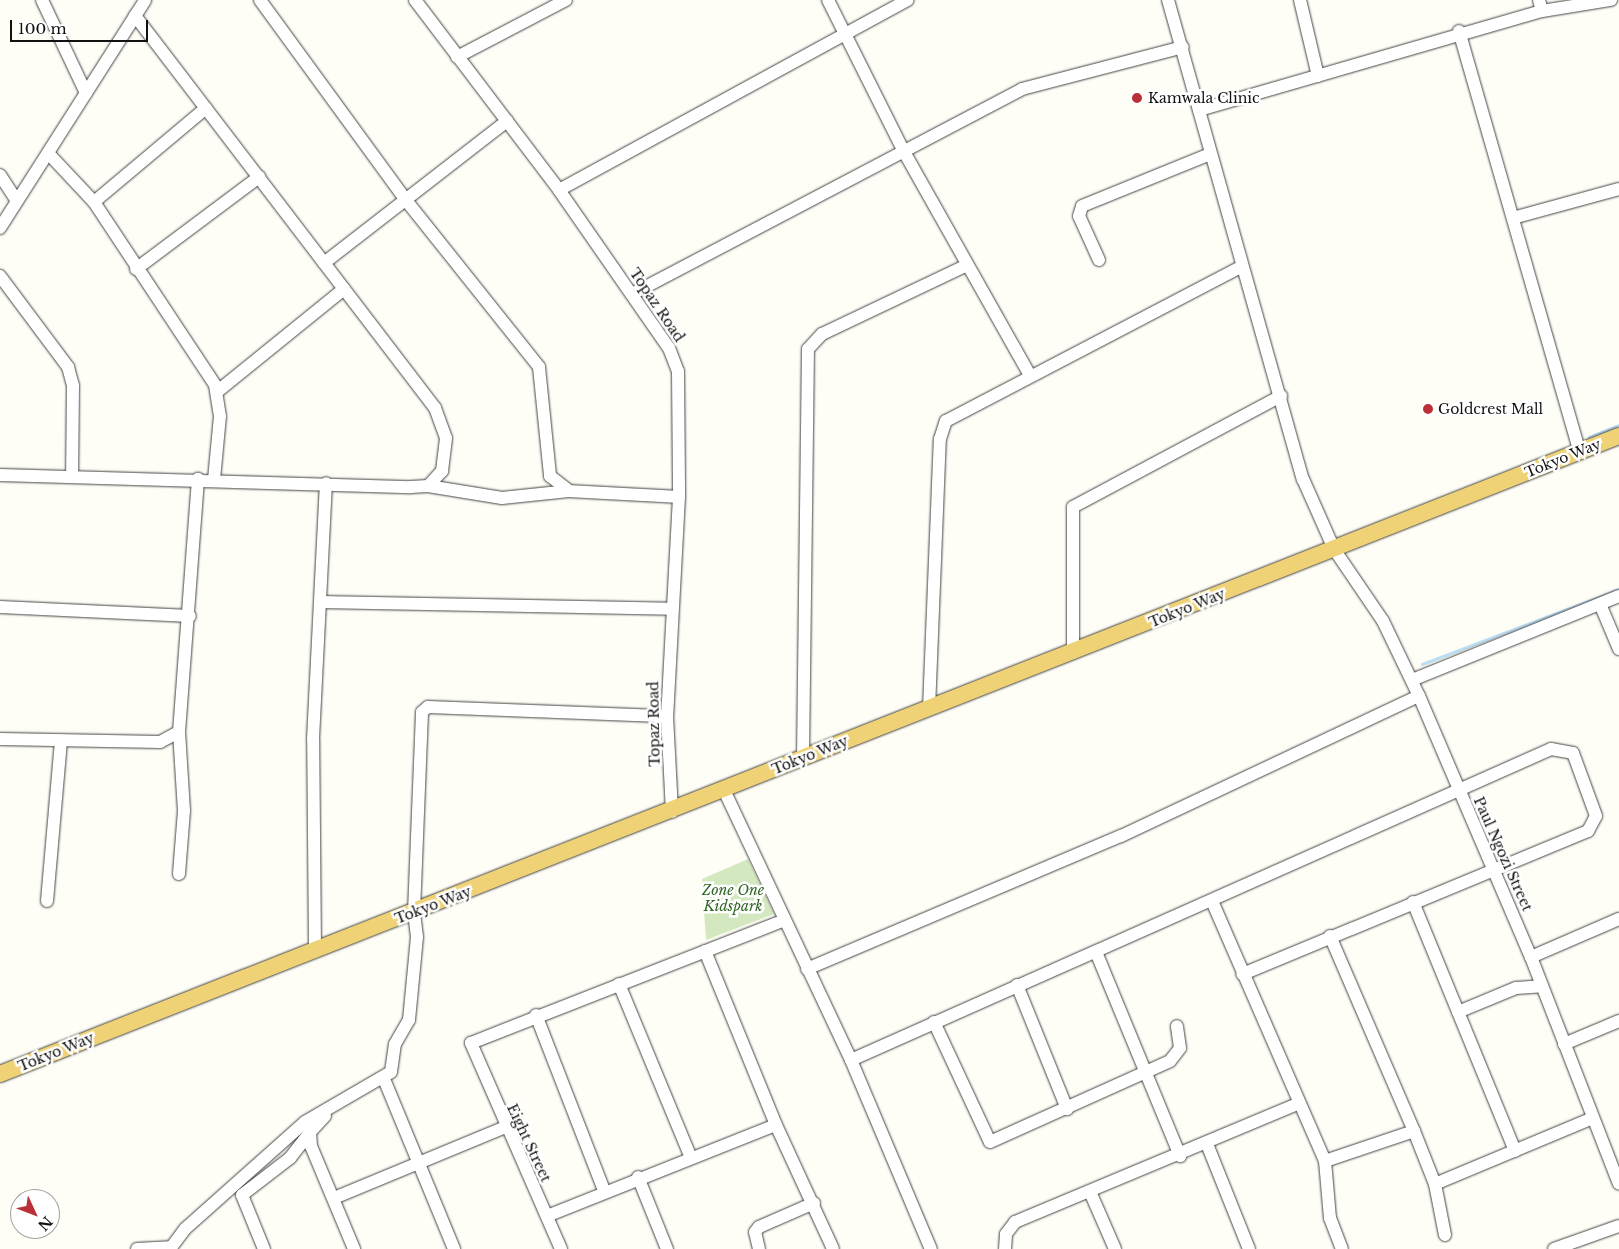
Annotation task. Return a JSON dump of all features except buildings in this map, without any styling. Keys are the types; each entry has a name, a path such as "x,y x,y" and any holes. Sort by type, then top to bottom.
{"main road":[{"name":"Tokyo Way","path":"0,1074 316,949 672,812 803,757 1073,653 1619,436"}],"street":[{"path":"42,0 86,93"},
{"path":"0,228 145,0"},
{"path":"260,0 405,200 539,367 548,471 569,491"},
{"name":"Topaz Road","path":"415,0 559,190 669,348 678,371 679,497 671,609 667,716 672,812"},
{"path":"458,57 566,0"},
{"path":"828,0 903,150 965,266 1030,375"},
{"path":"559,190 845,32 908,0"},
{"name":"Paul Ngozi Street","path":"1168,0 1183,47 1241,266 1281,396 1303,479 1334,549 1383,621 1412,680 1531,957 1619,1184"},
{"path":"1300,0 1318,76"},
{"path":"1199,110 1318,76 1541,5 1611,0"},
{"path":"135,16 441,419 446,438 442,471 428,486"},
{"path":"1459,31 1580,452"},
{"path":"632,294 1022,89 1183,47"},
{"path":"94,202 206,108"},
{"path":"324,263 507,121"},
{"path":"48,153 94,202 136,269 218,391 214,479"},
{"path":"1099,260 1079,216 1082,206 1210,154"},
{"path":"0,175 17,201"},
{"path":"136,269 258,177"},
{"path":"1514,218 1619,189"},
{"path":"803,757 808,349 822,334 965,266"},
{"path":"930,709 941,433 952,416 1241,266"},
{"path":"0,276 68,368 73,386 72,477"},
{"path":"218,391 344,289"},
{"path":"1073,653 1073,507 1281,396"},
{"path":"0,475 428,486 502,498 569,491 679,497"},
{"path":"179,874 184,811 179,732 190,616 198,479"},
{"path":"316,949 313,739 326,483"},
{"path":"1412,680 1619,596"},
{"path":"320,602 671,609"},
{"path":"1600,604 1619,649"},
{"path":"0,608 190,616"},
{"path":"807,969 1121,836 1419,696"},
{"path":"137,1249 170,1248 264,1156 306,1122 384,1079 391,1072 395,1044 409,1020 417,937 414,912 419,721 428,707 667,716"},
{"path":"0,739 160,742 179,732"},
{"path":"47,901 61,741"},
{"path":"851,1060 1551,749 1573,753 1596,816 1594,824 1578,837 1413,902 1242,974"},
{"path":"724,790 783,921 851,1060 930,1249"},
{"path":"1212,901 1297,1104 1325,1161 1330,1218 1342,1249"},
{"path":"1413,902 1515,1151"},
{"path":"1531,957 1619,919"},
{"path":"604,1190 536,1015 783,921"},
{"path":"1330,936 1435,1184 1445,1235"},
{"path":"705,950 776,1125 814,1203 833,1249"},
{"path":"1096,952 1180,1156"},
{"path":"619,984 691,1158"},
{"path":"1017,985 1067,1108"},
{"path":"1458,1012 1516,988 1542,986"},
{"name":"Eight Street","path":"536,1015 477,1038 471,1050 561,1249"},
{"path":"934,1022 990,1142 1145,1072 1178,1055 1177,1026"},
{"path":"1564,1044 1619,1022"},
{"path":"384,1079 454,1249"},
{"path":"264,1249 242,1195 290,1158 310,1132 338,1104"},
{"path":"1005,1249 1006,1234 1015,1222 1091,1194 1297,1104"},
{"path":"1435,1184 1593,1118"},
{"path":"547,1216 604,1190 776,1125"},
{"path":"334,1198 419,1161 505,1127"},
{"path":"1325,1161 1414,1131"},
{"path":"310,1132 310,1146 334,1198 354,1249"},
{"path":"1207,1144 1249,1249"},
{"path":"638,1178 667,1249"},
{"path":"1091,1194 1115,1249"},
{"path":"759,1249 755,1232 759,1228 814,1203"},
{"path":"1554,1249 1619,1226"}],"green space":[{"name":"Zone One Kidspark","path":"748,859 774,914 706,940 702,879"}],"waterway":[{"path":"1589,437 1619,425"},
{"path":"1422,664 1619,589"}],"place":[{"name":"Kamwala Clinic","path":"1137,98"},
{"name":"Goldcrest Mall","path":"1428,409"}]}
